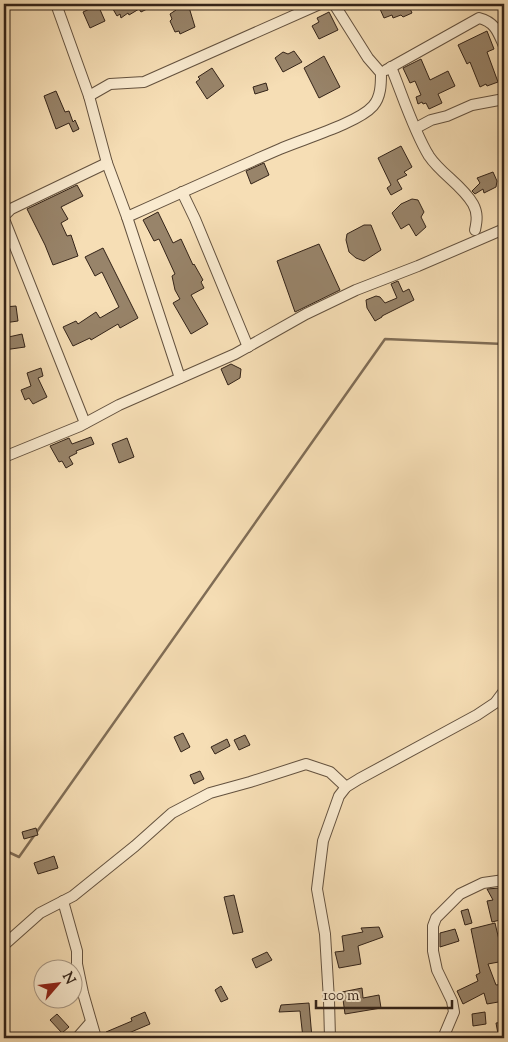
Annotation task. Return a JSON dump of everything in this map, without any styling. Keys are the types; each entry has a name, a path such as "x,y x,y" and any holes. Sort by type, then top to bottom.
{"street":[{"path":"56,4 89,96 107,163 127,217 180,378"},
{"path":"89,96 110,84 144,82 320,4"},
{"path":"127,217 282,148 350,121 372,107 378,100 381,73 368,58 334,4"},
{"path":"381,73 479,18 489,21 497,30 504,46"},
{"path":"391,67 428,156 473,204 477,213 475,230"},
{"path":"416,128 431,120 448,116 472,105 504,99"},
{"path":"85,423 5,223 4,215 107,163"},
{"path":"182,192 248,347"},
{"path":"4,457 85,423 119,405 248,347 306,314 356,290 504,229"},
{"path":"330,1038 325,934 317,889 323,841 339,796 346,787 380,767 477,715 495,703 504,691"},
{"path":"4,945 40,913 73,896 108,869 172,812 210,793 306,764 330,772 346,787"},
{"path":"443,1038 454,1012 452,1000 437,970 432,951 433,926 436,918 460,894 483,883 504,880"},
{"path":"63,902 77,951 77,964 96,1038"},
{"path":"77,1038 91,1022"}],"building":[{"path":"110,4 148,4 145,6 147,9 141,12 139,9 121,18 120,14 117,16"},
{"path":"173,4 188,4 195,27 180,34 179,31 175,32 170,21 172,19 170,14 176,10"},
{"path":"386,4 408,4 412,13 403,17 401,15 393,18 392,15 384,18 380,9 387,6"},
{"path":"98,5 105,21 90,28 83,12"},
{"path":"329,12 338,30 319,39 312,26 319,22 317,18"},
{"path":"487,31 494,49 487,52 498,82 480,87 470,62 467,64 458,45"},
{"path":"294,51 302,62 283,72 275,58 283,52 288,54"},
{"path":"324,56 340,87 319,98 304,68"},
{"path":"421,59 430,80 448,71 455,86 438,94 442,103 429,109 426,103 418,104 416,97 421,95 415,81 410,83 403,68"},
{"path":"212,68 224,86 207,99 196,82 200,79 198,77"},
{"path":"266,83 268,90 255,94 253,87"},
{"path":"56,91 65,112 69,111 73,122 75,120 79,129 73,132 69,123 56,129 44,96"},
{"path":"401,146 412,167 404,172 407,175 397,180 402,189 391,195 387,188 391,185 378,158"},
{"path":"264,163 269,175 251,184 246,171"},
{"path":"493,172 497,181 496,187 484,193 483,189 475,194 472,191 480,183 477,178"},
{"path":"77,185 83,196 61,207 68,219 61,223 67,236 71,235 78,256 53,265 27,209"},
{"path":"412,199 418,200 424,212 421,217 426,227 416,236 409,224 401,229 392,213 401,204"},
{"path":"158,212 173,243 181,239 193,265 203,280 201,282 204,288 191,295 208,324 191,334 173,303 180,299 175,290 172,276 175,274 159,239 154,241 143,220"},
{"path":"364,225 371,225 381,250 364,261 356,258 349,252 346,240 347,234"},
{"path":"319,244 340,290 295,312 277,261"},
{"path":"103,248 138,318 120,328 118,324 91,340 90,338 73,346 63,327 76,321 78,324 96,312 100,318 119,307 102,272 95,276 85,257"},
{"path":"398,281 403,292 409,289 414,300 375,321 367,308 366,300 376,296 380,297 385,303 397,298 391,284"},
{"path":"16,306 18,321 4,323 4,307"},
{"path":"22,334 25,347 4,350 4,338"},
{"path":"231,364 241,369 240,378 228,385 221,369"},
{"path":"41,368 43,376 38,378 47,397 33,404 29,398 25,400 21,390 31,386 27,373"},
{"path":"91,437 94,444 76,451 77,453 69,457 73,464 66,468 62,461 59,462 50,446 69,438 72,444"},
{"path":"127,438 134,457 119,463 112,444"},
{"path":"183,733 190,747 181,752 174,737"},
{"path":"245,735 250,745 239,750 234,740"},
{"path":"227,739 230,746 215,754 211,747"},
{"path":"200,771 204,779 194,784 190,775"},
{"path":"36,828 38,835 24,839 22,832"},
{"path":"54,856 58,868 38,874 34,863"},
{"path":"500,888 504,919 492,922 487,901 493,900 487,889"},
{"path":"234,895 243,932 233,934 224,897"},
{"path":"468,909 472,923 465,925 461,911"},
{"path":"495,923 504,961 488,964 496,985 504,984 504,1001 487,1004 484,993 463,1004 457,991 478,981 476,975 480,973 471,929"},
{"path":"379,927 383,937 358,946 361,964 339,968 335,952 344,951 342,936 363,932 361,928"},
{"path":"455,929 459,941 440,947 440,933"},
{"path":"267,952 272,960 256,968 252,959"},
{"path":"221,986 228,999 221,1002 215,990"},
{"path":"362,988 363,998 379,995 381,1008 345,1014 342,992"},
{"path":"309,1003 312,1038 303,1038 300,1011 279,1012 281,1005"},
{"path":"145,1012 150,1024 117,1038 108,1038 106,1032 132,1021 131,1018"},
{"path":"485,1012 486,1024 473,1026 472,1014"},
{"path":"57,1014 69,1027 62,1033 50,1020"},
{"path":"504,1022 504,1034 498,1034 496,1023"}],"waterway":[{"path":"4,850 19,857 385,339 504,344"}]}
